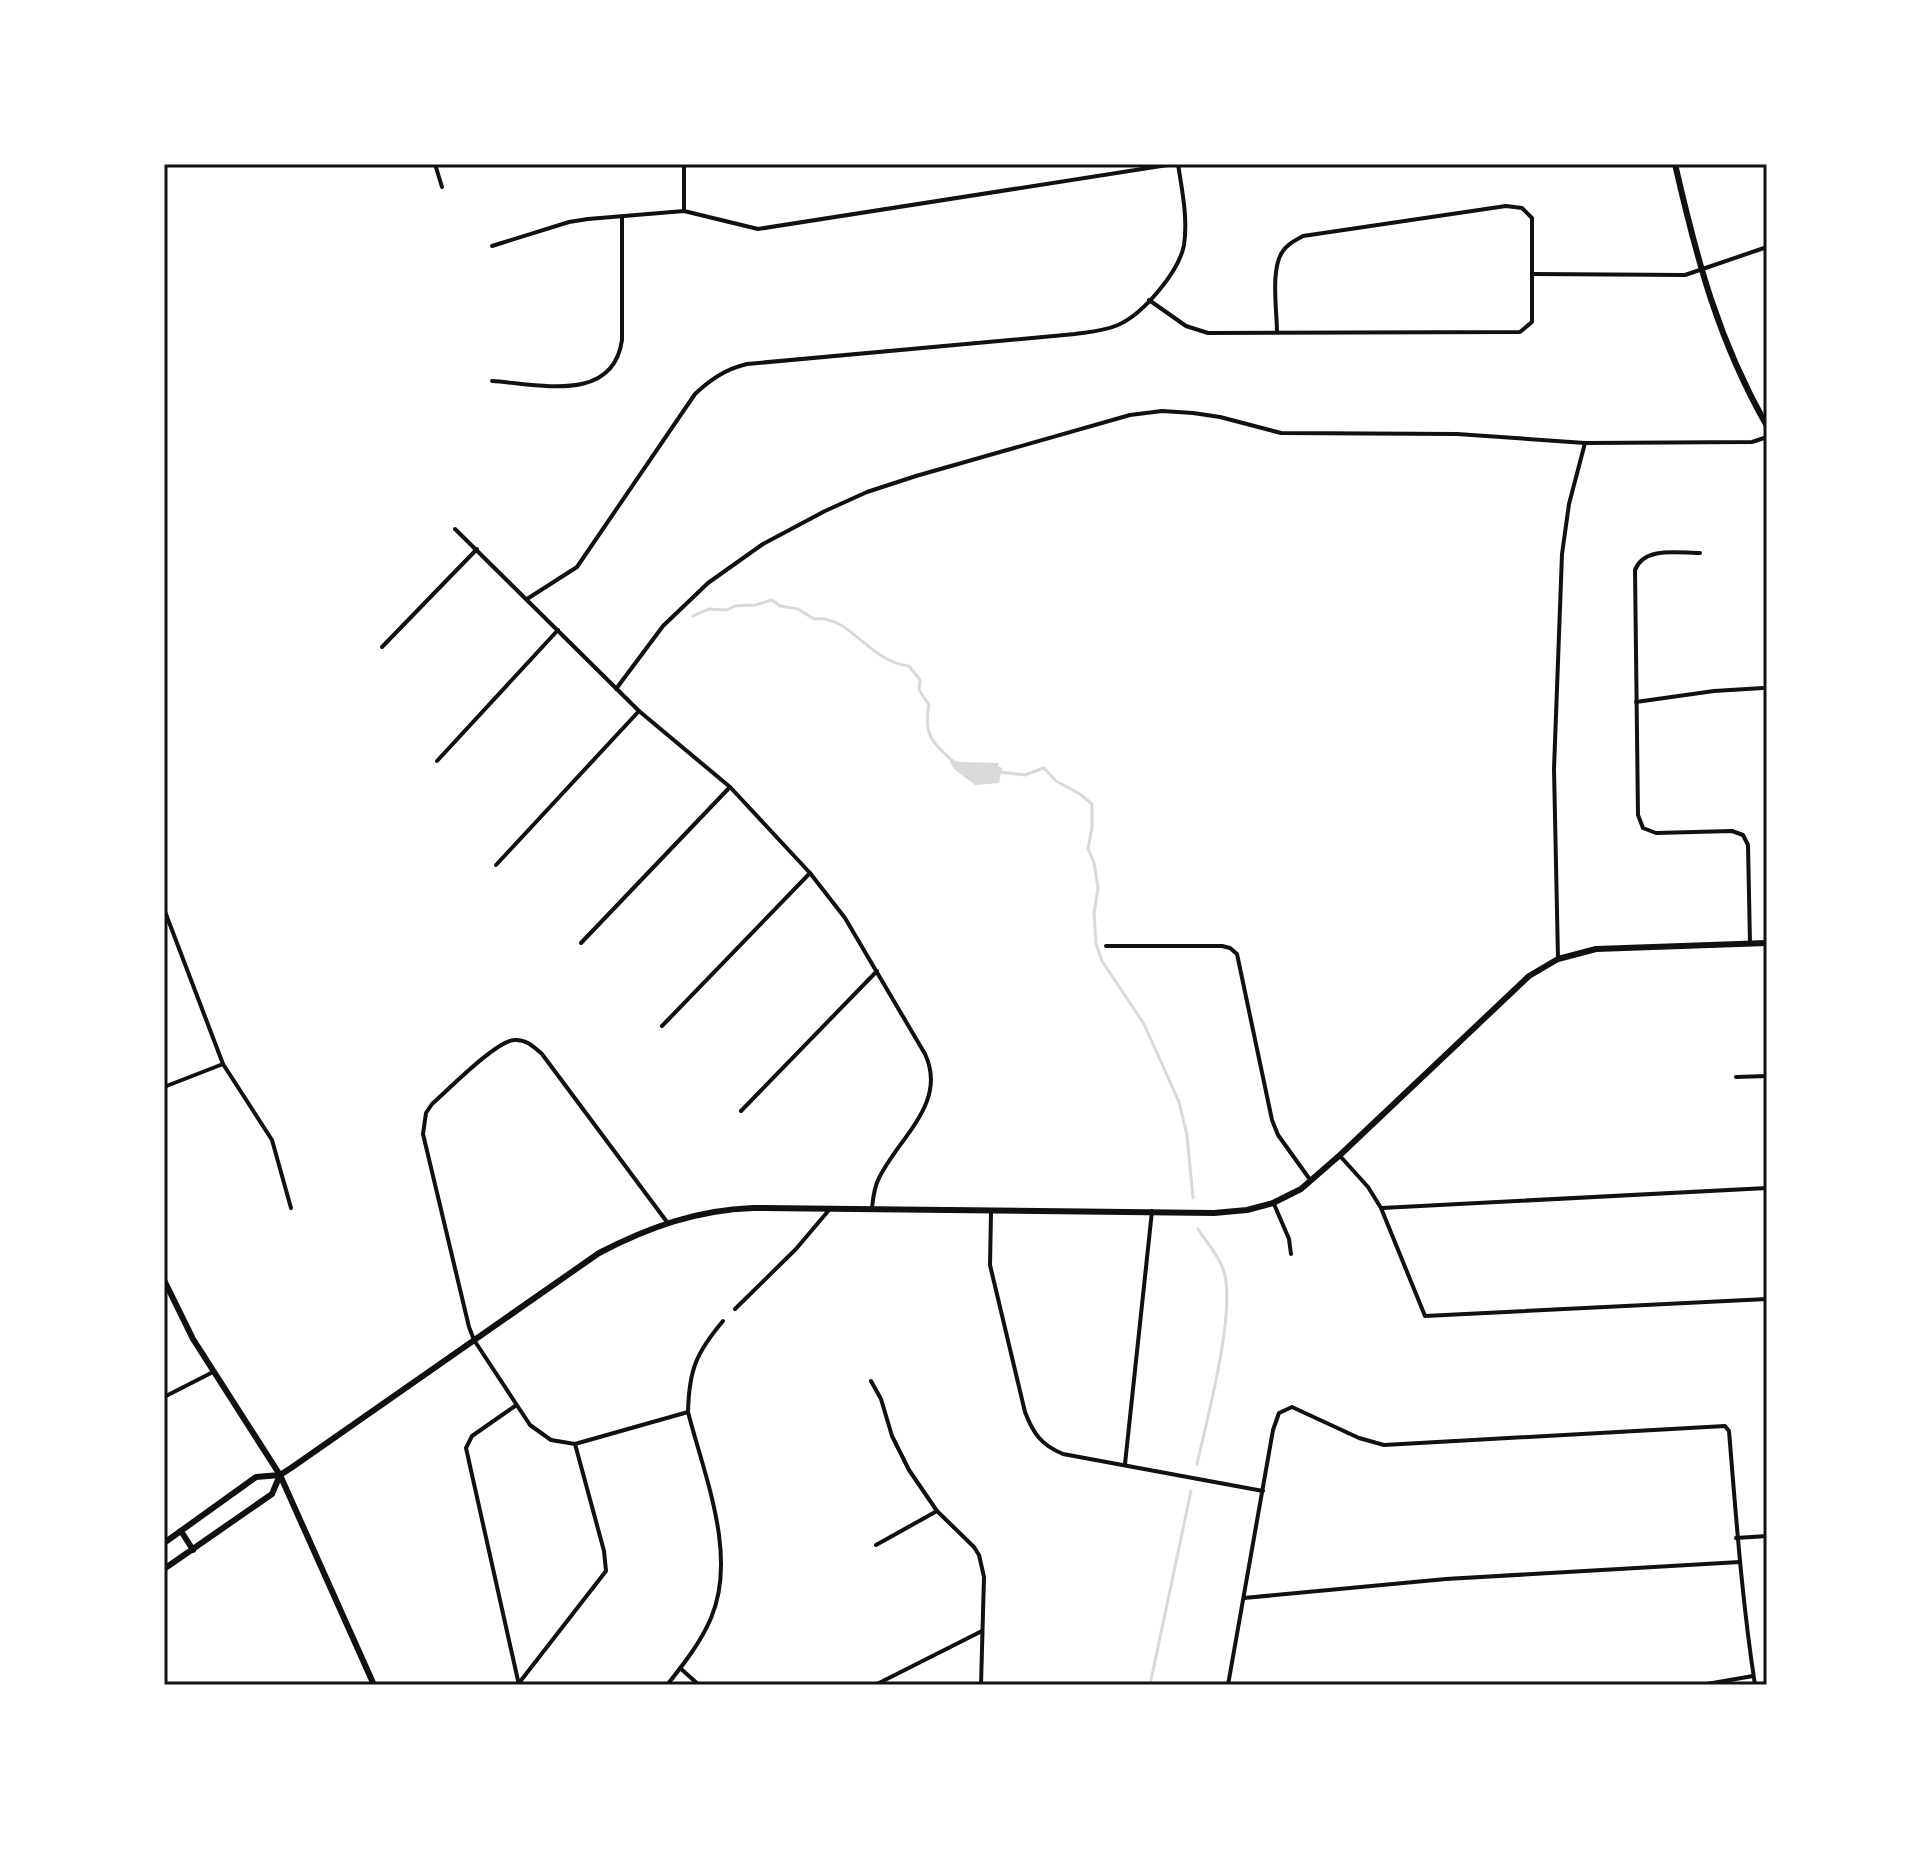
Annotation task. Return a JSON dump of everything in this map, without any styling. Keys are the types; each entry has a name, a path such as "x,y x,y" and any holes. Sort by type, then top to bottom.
{"street":[{"path":"435,164 442,187"},
{"path":"684,164 684,211"},
{"path":"492,246 569,222 684,211 742,228 758,229 1176,164 1185,212 1184,244 1175,269 1129,319 1100,331 747,364 717,376 695,394 577,567 527,599"},
{"path":"1675,164 1700,271 1722,335 1767,426"},
{"path":"1149,300 1196,331 1208,333 1520,332 1532,322 1532,218 1518,207 1506,206 1303,236 1289,243 1280,253 1277,264 1277,332"},
{"path":"492,381 575,386 604,376 614,367 622,340 622,217"},
{"path":"1533,274 1685,275 1767,247"},
{"path":"616,689 663,626 708,583 763,544 867,492 1130,415 1162,411 1193,413 1281,433 1457,434 1585,443 1752,442 1767,437"},
{"path":"1558,959 1554,769 1562,554 1569,504 1585,443"},
{"path":"455,529 639,711 730,787 810,873 845,918 925,1054 933,1084 926,1105 879,1177 872,1208"},
{"path":"382,647 477,549"},
{"path":"1700,553 1649,555 1636,566 1640,824 1648,832 1656,833 1732,831 1743,835 1748,845 1750,944"},
{"path":"437,761 558,630"},
{"path":"1636,702 1763,688"},
{"path":"496,865 639,711"},
{"path":"581,943 730,787"},
{"path":"662,1026 810,873"},
{"path":"164,909 223,1064 272,1140 291,1208"},
{"path":"164,1543 256,1477 280,1475 599,1253 667,1222 740,1208 1233,1212 1273,1203 1311,1181 1491,1009 1529,976 1558,959 1596,949 1767,943"},
{"path":"1106,946 1222,946 1237,954 1272,1120 1278,1135 1311,1181"},
{"path":"741,1111 877,971"},
{"path":"667,1222 542,1054 530,1043 519,1040 500,1044 432,1104 426,1113 423,1134 474,1340 515,1406 541,1434 551,1440 575,1444 688,1412"},
{"path":"164,1087 223,1064"},
{"path":"1736,1077 1767,1076"},
{"path":"1340,1155 1368,1187 1381,1208 1425,1316 1767,1299"},
{"path":"1381,1208 1767,1188"},
{"path":"1273,1203 1289,1239 1291,1254"},
{"path":"735,1309 796,1249 831,1208"},
{"path":"991,1209 990,1265 1025,1412 1042,1443 1063,1454 1263,1491"},
{"path":"1125,1465 1152,1211"},
{"path":"164,1280 213,1372 280,1475 374,1685"},
{"path":"667,1685 711,1618 719,1592 722,1569 717,1527 688,1412 688,1394 695,1360 703,1344 723,1321"},
{"path":"164,1397 213,1372"},
{"path":"871,1381 881,1399 892,1436 903,1459 937,1511 979,1555 984,1577 981,1685"},
{"path":"515,1406 472,1436 466,1448 519,1684"},
{"path":"1228,1685 1276,1421 1285,1409 1298,1409 1359,1438 1392,1445 1720,1426 1728,1428 1746,1635 1755,1685"},
{"path":"519,1684 606,1571 604,1551 575,1444"},
{"path":"164,1569 272,1494 280,1475"},
{"path":"876,1545 937,1511"},
{"path":"181,1531 193,1550"},
{"path":"1736,1538 1767,1536"},
{"path":"1243,1598 1446,1579 1740,1562"},
{"path":"875,1685 982,1631"},
{"path":"680,1668 699,1685"},
{"path":"1701,1685 1753,1676"}],"shaded area":[{"path":"950,762 999,763 998,766 1002,768 999,783 975,785 954,769"}],"waterway":[{"path":"693,616 709,609 727,610 772,600 780,606 798,609 814,619 827,619 849,630 882,656 909,666 920,680 919,690 929,705 929,732 955,763"},
{"path":"1000,772 1025,775 1044,768 1056,781 1092,804 1088,849 1098,888 1094,913 1096,944 1102,961 1144,1024 1179,1102 1187,1135 1193,1198"},
{"path":"1197,1464 1219,1366 1227,1290 1222,1266 1198,1229"},
{"path":"1150,1685 1191,1491"}]}
